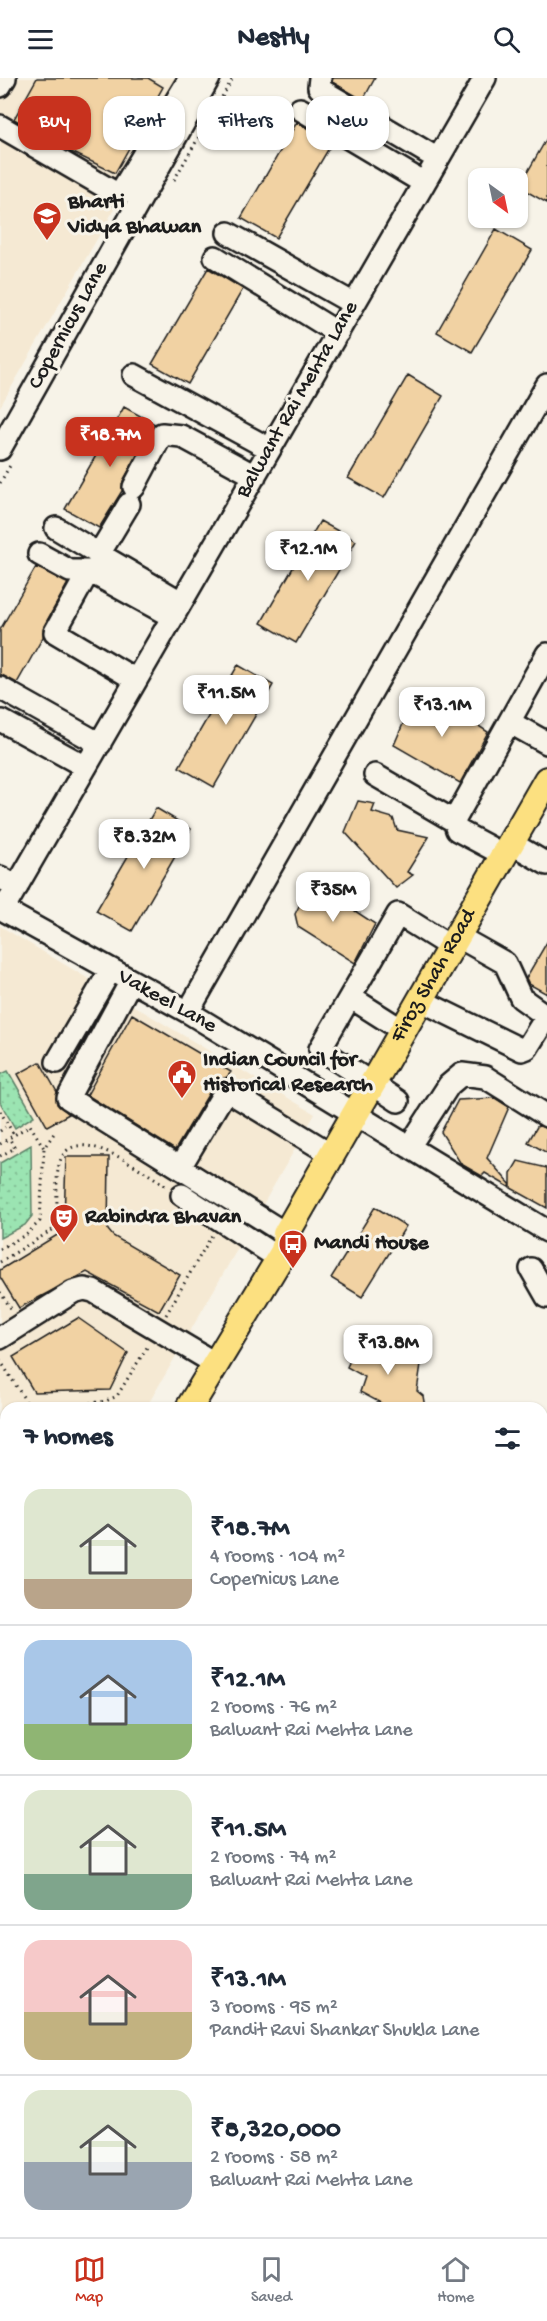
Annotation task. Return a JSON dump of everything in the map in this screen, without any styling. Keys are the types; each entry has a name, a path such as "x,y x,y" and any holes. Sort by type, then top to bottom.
{"main road":[{"name":"Firoz Shah Road","path":"192,1402 211,1361 278,1243 507,849 539,812 547,780"},
{"name":"Firoz Shah Road","path":"174,1402 211,1361"}],"street":[{"path":"0,86 5,78"},
{"path":"0,126 122,197 190,78"},
{"name":"Copernicus Lane","path":"0,449 209,78"},
{"path":"320,78 319,87 322,91 438,159"},
{"name":"Balwant Rai Mehta Lane","path":"2,909 8,882 100,744 485,78"},
{"path":"300,109 424,183"},
{"path":"228,233 354,304"},
{"path":"214,257 338,333"},
{"path":"134,375 270,449"},
{"path":"188,1012 547,386"},
{"path":"136,680 55,632 162,434 174,433 255,476"},
{"path":"56,528 94,562 177,610"},
{"path":"39,554 70,571 94,562"},
{"path":"454,821 547,654"},
{"path":"0,688 100,744"},
{"path":"2,721 86,767"},
{"path":"509,722 547,743"},
{"path":"375,776 454,821 457,830 547,864"},
{"name":"Vakeel Lane","path":"2,909 110,971 188,1012 547,1232"},
{"path":"398,1101 320,1049 398,914 505,963 517,993 542,1013 544,1019 527,1048 522,1050 420,999"},
{"path":"57,1062 110,971"},
{"path":"131,981 68,1098 180,1167 278,1243"},
{"path":"350,997 402,1030"},
{"path":"409,1147 449,1085 462,1074 485,1077 547,1116"},
{"path":"180,1167 226,1090 331,1154"},
{"path":"182,1195 278,1243"},
{"path":"531,1269 547,1297"},
{"path":"0,1338 73,1293 84,1289 93,1291 211,1361"}],"path":[{"path":"0,1111 15,1135"},
{"path":"0,1144 30,1125 44,1148"},
{"path":"0,1131 5,1127"},
{"path":"0,1249 27,1234 40,1221 44,1148 55,1132"},
{"path":"0,1156 15,1148 9,1138"},
{"path":"0,1262 54,1229 58,1168 61,1156 72,1148 99,1148 111,1152 182,1195"},
{"path":"0,1360 26,1402"}],"shaded area":[{"name":"Bharti Vidya Bhawan","path":"0,78 190,78 180,96 103,96 103,150 148,150 0,407"},
{"path":"0,926 315,1114 149,1402 0,1402"}],"green space":[{"path":"8,1071 34,1116 15,1128 0,1102 0,1075"},
{"path":"31,1145 32,1216 25,1225 0,1238 0,1163"}],"building":[{"path":"37,78 148,78 163,87 158,96 103,96 103,150 128,150 115,173 67,150 91,150 91,96 27,96"},
{"path":"333,78 375,78 365,96 356,96 332,82"},
{"path":"297,122 306,127 306,150 328,150 276,238 241,218 281,150 294,150 294,127"},
{"path":"547,138 547,203 528,192 528,171"},
{"path":"496,229 532,250 472,352 437,332"},
{"path":"208,268 243,289 188,384 152,364"},
{"path":"408,375 443,396 384,498 348,478"},
{"path":"124,407 155,424 123,481 122,491 99,528 65,509"},
{"path":"320,521 356,541 296,643 261,623"},
{"path":"36,567 68,583 44,626 43,637 17,683 0,674 0,630"},
{"path":"238,665 273,685 214,787 179,767"},
{"path":"412,703 449,706 479,714 474,723 488,732 460,783 394,745"},
{"path":"358,801 375,804 372,812 393,818 397,830 429,837 407,872 413,875 396,888 345,832"},
{"path":"156,808 191,829 132,931 96,911"},
{"path":"311,882 375,924 355,963 298,927 295,914"},
{"path":"547,942 547,994 529,984 526,978"},
{"path":"132,1014 231,1072 227,1077 215,1083 175,1150 87,1095"},
{"path":"40,1062 57,1092 57,1104 69,1114 47,1126 18,1074"},
{"path":"495,1098 509,1107 487,1158 511,1185 509,1187 485,1173 482,1176 461,1164 441,1132 458,1100"},
{"path":"538,1125 547,1129 547,1153 528,1142"},
{"path":"66,1157 109,1157 108,1230 113,1236 180,1275 159,1311 87,1272 19,1308 0,1277 0,1270 59,1234 64,1222"},
{"path":"518,1161 547,1168 547,1208 511,1188 511,1173"},
{"path":"375,1207 406,1226 362,1297 331,1278"},
{"path":"78,1318 128,1353 110,1390 34,1392 13,1357"},
{"path":"359,1341 377,1348 381,1343 421,1364 417,1391 423,1396 424,1402 379,1402 360,1392 365,1377 347,1367"}],"place":[{"name":"Bharti Vidya Bhawan","path":"47,242"},
{"name":"Indian Council for Historical Research","path":"182,1100"},
{"name":"Rabindra Bhavan","path":"64,1244"},
{"name":"Mandi House","path":"293,1270"}]}
